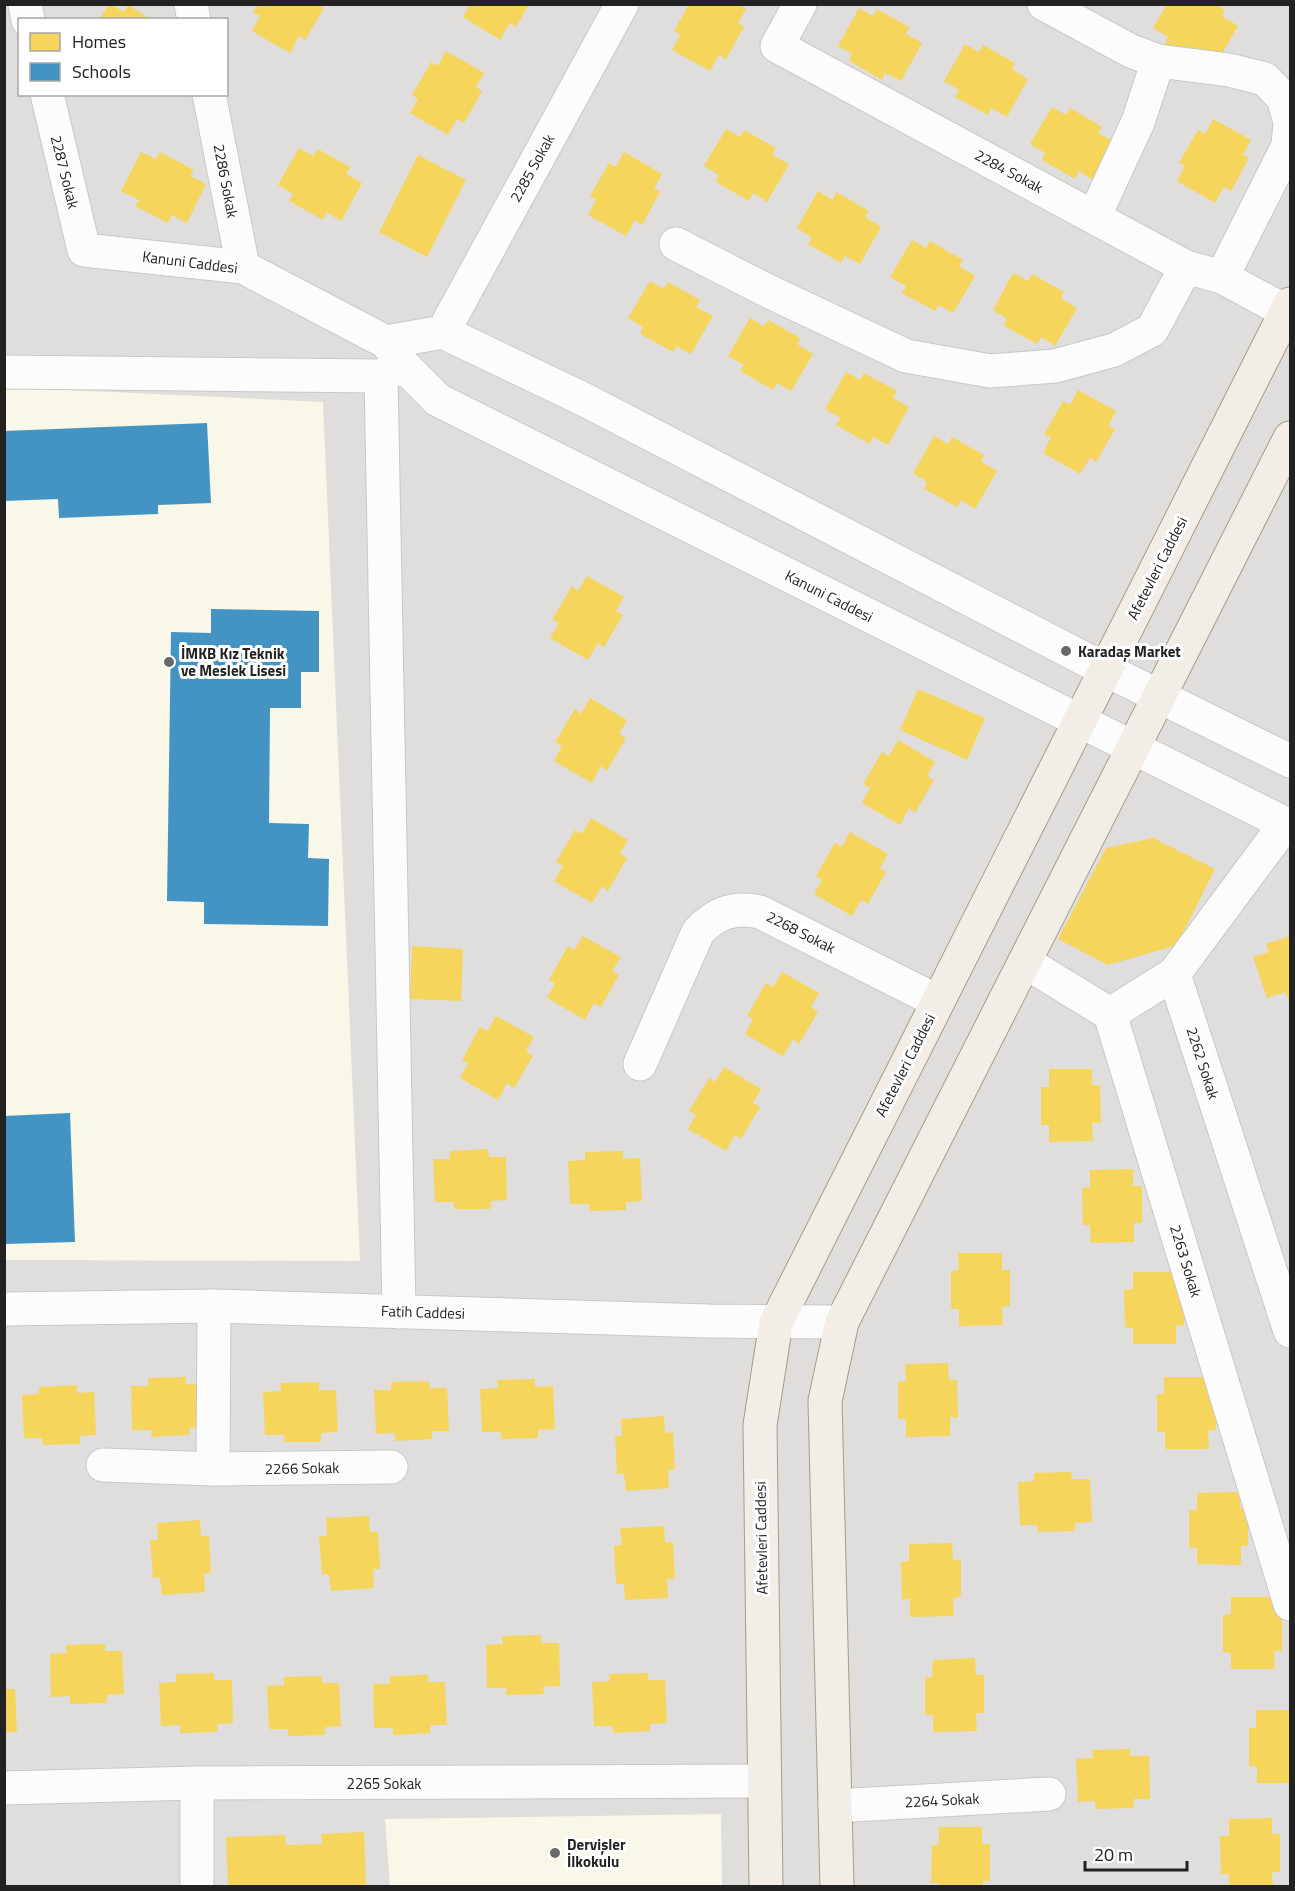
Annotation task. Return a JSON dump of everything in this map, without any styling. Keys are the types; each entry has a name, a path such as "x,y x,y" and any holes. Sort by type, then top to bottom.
{"main road":[{"name":"Afetevleri Caddesi","path":"766,1887 760,1425 776,1323 1288,308"},
{"path":"837,1887 825,1401 842,1322 1290,438"}],"street":[{"name":"2285 Sokak","path":"443,332 622,4"},
{"name":"2284 Sokak","path":"800,4 777,46 1186,267 1222,277 1288,308"},
{"path":"1044,4 1131,51 1158,62 1229,70 1265,79 1283,98 1288,110 1290,134 1288,146 1222,277"},
{"path":"1094,217 1138,122 1158,62"},
{"name":"2287 Sokak","path":"47,96 84,250"},
{"name":"2286 Sokak","path":"209,96 243,267"},
{"path":"676,244 770,292 906,356 990,371 1055,366 1114,350 1152,330 1186,267"},
{"name":"Kanuni Caddesi","path":"84,250 243,267 390,361 438,400 1079,722 1288,824"},
{"path":"4,372 390,361 443,332 585,400 1106,670 1290,761"},
{"path":"390,361 399,1312"},
{"path":"1025,962 1110,1014 1174,974 1288,824"},
{"name":"2268 Sokak","path":"640,1064 698,932 708,921 735,909 760,912 937,1001"},
{"name":"2262 Sokak","path":"1174,974 1290,1331"},
{"name":"2263 Sokak","path":"1110,1014 1290,1604"},
{"path":"213,1469 214,1306"},
{"name":"Fatih Caddesi","path":"4,1310 214,1306 776,1323 842,1322"},
{"name":"2266 Sokak","path":"103,1465 213,1469 392,1467"},
{"name":"2265 Sokak","path":"4,1788 197,1783 764,1781"},
{"path":"197,1783 197,1887"},
{"name":"2264 Sokak","path":"836,1806 1049,1794"}],"shaded area":[{"path":"5,5 1290,5 1290,1886 5,1886"},
{"name":"İMKB Kız Teknik ve Meslek Lisesi","path":"5,387 323,402 360,1261 5,1260"},
{"path":"4,1442 105,1444 94,1603 5,1606"},
{"path":"559,1457 559,1608 380,1597 402,1469"},
{"name":"Dervişler İlkokulu","path":"721,1814 722,1886 390,1886 385,1819"}],"building: Homes":[{"path":"109,4 124,12 128,5 149,18 100,18"},
{"path":"258,4 318,4 324,8 305,40 299,36 290,53 252,31 260,16 253,12"},
{"path":"470,4 529,4 516,27 510,23 500,40 463,17"},
{"path":"689,4 738,4 746,9 738,23 744,27 726,59 719,55 710,71 672,50 680,35 674,31"},
{"path":"1167,4 1215,4 1225,10 1222,16 1238,26 1216,64 1197,62 1165,44 1168,37 1153,28"},
{"path":"859,8 873,16 877,9 909,27 906,34 922,43 901,81 885,73 882,80 849,61 852,54 838,46"},
{"path":"965,44 979,52 983,45 1015,63 1012,69 1028,79 1007,117 991,108 988,115 955,97 959,90 944,81"},
{"path":"446,51 484,73 476,87 482,91 464,123 457,119 448,135 410,113 418,99 412,95 431,62 438,66"},
{"path":"1052,107 1066,115 1070,108 1102,127 1098,133 1115,142 1093,180 1079,171 1075,179 1042,160 1045,153 1030,144"},
{"path":"1213,119 1251,140 1243,155 1249,158 1231,191 1224,187 1215,203 1177,181 1185,166 1179,163 1198,130 1205,134"},
{"path":"726,129 740,137 744,130 776,148 772,155 789,164 767,202 753,193 749,201 716,182 719,175 704,166"},
{"path":"299,148 313,156 318,149 350,167 346,174 362,183 341,221 326,212 323,220 289,201 293,194 278,185"},
{"path":"141,152 156,159 160,152 194,170 190,176 206,184 187,223 172,215 168,223 135,206 139,200 121,191"},
{"path":"624,152 662,174 654,188 660,192 642,225 635,220 626,236 588,215 596,200 590,196 609,163 616,167"},
{"path":"418,155 466,180 427,257 379,232"},
{"path":"818,191 833,200 836,192 869,211 865,217 881,227 860,264 845,256 841,263 808,244 812,238 797,228"},
{"path":"912,240 926,248 930,241 963,260 959,266 975,276 953,313 939,305 935,311 902,293 906,286 890,277"},
{"path":"1013,273 1028,281 1032,274 1064,292 1061,298 1077,308 1055,346 1041,337 1037,344 1004,326 1007,319 993,310"},
{"path":"650,281 664,289 668,282 700,300 696,307 713,316 691,354 676,346 673,352 640,334 643,327 628,318"},
{"path":"750,318 764,326 768,320 800,338 797,344 813,354 791,391 777,383 773,390 740,371 744,365 728,356"},
{"path":"846,372 860,380 864,373 897,391 893,398 909,407 888,445 873,437 869,444 836,425 840,418 825,409"},
{"path":"1078,390 1116,411 1108,426 1115,429 1096,462 1090,458 1080,474 1043,453 1051,437 1044,434 1063,401 1070,405"},
{"path":"934,436 948,444 952,437 984,455 981,462 997,471 975,509 961,500 957,507 924,489 927,482 913,473"},
{"path":"587,576 624,597 616,611 623,615 604,647 598,643 588,660 550,638 559,623 552,620 572,586 578,591"},
{"path":"918,689 985,718 967,760 900,730"},
{"path":"590,698 627,720 619,734 626,738 607,771 601,766 592,783 554,761 562,746 555,742 575,709 581,714"},
{"path":"898,740 935,762 927,776 934,780 915,813 909,808 900,825 862,803 870,788 863,784 882,752 889,756"},
{"path":"591,818 628,840 620,854 627,858 608,891 602,886 592,903 554,881 563,866 556,862 575,830 582,834"},
{"path":"850,832 888,854 880,868 886,872 868,904 861,900 852,916 814,894 822,880 816,876 835,843 842,847"},
{"path":"1153,838 1215,869 1177,945 1108,965 1058,939 1106,848"},
{"path":"583,936 621,957 612,971 619,975 601,1007 594,1003 585,1020 547,998 555,983 549,980 568,946 574,950"},
{"path":"1290,936 1290,998 1288,999 1285,992 1267,998 1253,957 1269,952 1266,944"},
{"path":"412,946 463,949 461,1001 410,999"},
{"path":"782,972 819,993 811,1007 818,1012 799,1044 793,1039 783,1056 745,1034 753,1019 747,1016 766,983 773,987"},
{"path":"496,1016 534,1037 526,1051 533,1056 514,1088 507,1083 498,1100 460,1078 468,1063 462,1060 480,1027 488,1031"},
{"path":"724,1067 761,1089 753,1103 760,1107 741,1139 735,1135 726,1151 688,1129 696,1115 689,1111 709,1078 715,1082"},
{"path":"1049,1069 1092,1069 1092,1085 1100,1085 1101,1123 1092,1123 1093,1141 1049,1142 1049,1125 1041,1125 1041,1087 1049,1087"},
{"path":"488,1149 489,1157 506,1157 507,1200 491,1201 491,1209 454,1209 454,1202 435,1202 433,1159 450,1159 450,1151"},
{"path":"623,1151 623,1159 640,1158 642,1201 626,1202 626,1210 589,1211 589,1204 570,1204 568,1161 585,1160 585,1152"},
{"path":"1133,1169 1133,1186 1142,1186 1142,1223 1134,1223 1134,1242 1091,1243 1090,1225 1083,1225 1082,1188 1090,1187 1090,1170"},
{"path":"958,1253 1002,1253 1002,1270 1010,1270 1010,1306 1002,1307 1003,1325 959,1326 959,1309 951,1309 951,1271 959,1270"},
{"path":"1133,1272 1176,1272 1176,1288 1184,1289 1184,1325 1176,1326 1176,1344 1133,1344 1133,1328 1125,1327 1124,1290 1133,1289"},
{"path":"948,1363 949,1380 957,1380 958,1418 950,1417 950,1436 906,1437 906,1419 898,1419 898,1382 906,1381 905,1364"},
{"path":"186,1377 186,1384 203,1384 205,1427 189,1428 189,1435 151,1437 152,1430 132,1430 131,1386 148,1386 148,1378"},
{"path":"1164,1377 1208,1377 1208,1393 1216,1393 1216,1430 1208,1430 1209,1449 1165,1449 1165,1432 1157,1432 1157,1394 1164,1394"},
{"path":"535,1379 535,1387 553,1386 555,1429 538,1430 538,1438 501,1439 501,1432 482,1432 480,1389 498,1388 497,1380"},
{"path":"429,1381 429,1388 447,1388 449,1431 432,1431 432,1439 395,1441 395,1433 376,1434 374,1390 391,1390 391,1382"},
{"path":"319,1382 319,1390 336,1390 338,1432 321,1433 321,1442 284,1442 284,1435 265,1435 263,1392 281,1391 280,1383"},
{"path":"77,1385 77,1393 94,1392 96,1435 80,1436 80,1444 43,1445 42,1438 24,1438 22,1395 39,1394 39,1387"},
{"path":"664,1416 665,1433 673,1432 675,1469 668,1470 669,1488 626,1491 624,1474 617,1474 615,1436 622,1436 621,1419"},
{"path":"1071,1472 1072,1479 1090,1479 1092,1522 1075,1523 1075,1531 1037,1532 1037,1525 1020,1525 1018,1482 1034,1481 1034,1473"},
{"path":"1240,1492 1240,1508 1248,1508 1248,1546 1241,1546 1241,1565 1197,1564 1197,1548 1189,1548 1189,1510 1197,1510 1197,1493"},
{"path":"369,1516 370,1532 378,1532 380,1569 373,1569 374,1588 331,1591 329,1574 322,1574 319,1536 327,1536 326,1518"},
{"path":"200,1520 201,1536 209,1536 211,1573 204,1573 205,1592 162,1595 160,1578 153,1578 150,1540 158,1540 157,1523"},
{"path":"664,1526 665,1542 673,1542 675,1579 667,1579 668,1598 625,1600 624,1584 616,1584 614,1546 622,1545 620,1528"},
{"path":"952,1543 953,1560 961,1560 961,1597 953,1598 954,1616 910,1617 910,1599 902,1599 901,1562 909,1561 909,1544"},
{"path":"1231,1597 1274,1597 1274,1613 1282,1613 1282,1651 1274,1651 1275,1669 1231,1669 1231,1653 1223,1652 1223,1615 1231,1614"},
{"path":"541,1635 541,1643 559,1643 560,1686 543,1686 544,1694 506,1695 507,1688 487,1688 486,1645 503,1644 502,1636"},
{"path":"105,1644 105,1651 122,1651 124,1694 107,1695 107,1703 70,1704 70,1696 51,1697 50,1654 67,1653 66,1645"},
{"path":"975,1658 976,1675 984,1675 984,1713 976,1713 977,1731 933,1732 933,1715 925,1715 925,1677 932,1677 933,1660"},
{"path":"214,1673 214,1680 232,1680 233,1723 217,1724 217,1732 180,1733 180,1725 161,1726 159,1683 176,1682 176,1674"},
{"path":"648,1673 648,1680 665,1680 667,1723 650,1724 650,1731 613,1733 613,1726 594,1726 592,1682 610,1681 609,1674"},
{"path":"428,1675 428,1682 445,1682 447,1725 431,1725 430,1733 393,1735 393,1728 374,1728 373,1684 390,1684 390,1676"},
{"path":"322,1676 322,1683 339,1683 341,1726 325,1727 325,1735 288,1736 288,1729 269,1729 267,1686 284,1685 284,1677"},
{"path":"5,1689 15,1689 17,1732 5,1732"},
{"path":"1256,1710 1290,1710 1290,1783 1257,1783 1257,1766 1249,1766 1249,1728 1256,1728"},
{"path":"1130,1749 1130,1756 1149,1756 1150,1799 1133,1799 1134,1808 1096,1809 1095,1801 1078,1802 1076,1759 1093,1758 1092,1750"},
{"path":"1272,1818 1272,1834 1280,1834 1280,1872 1272,1872 1273,1886 1229,1886 1229,1874 1221,1874 1220,1836 1229,1836 1229,1819"},
{"path":"939,1827 982,1827 982,1844 990,1844 990,1881 983,1881 983,1886 939,1886 939,1883 931,1883 932,1845 939,1845"},
{"path":"364,1832 366,1886 228,1886 226,1837 285,1835 286,1845 322,1844 321,1834"}],"building: Schools":[{"path":"207,423 211,503 158,505 158,514 59,518 58,499 4,501 4,431"},
{"path":"211,609 319,611 319,672 301,672 301,708 270,708 269,823 309,824 308,858 329,859 328,926 204,924 204,902 167,901 171,632 211,633"},
{"path":"70,1113 75,1242 4,1244 4,1116"}],"place":[{"name":"Karadaş Market","path":"1066,651"},
{"name":"İMKB Kız Teknik ve Meslek Lisesi","path":"169,662"},
{"name":"Dervişler İlkokulu","path":"555,1853"}]}
